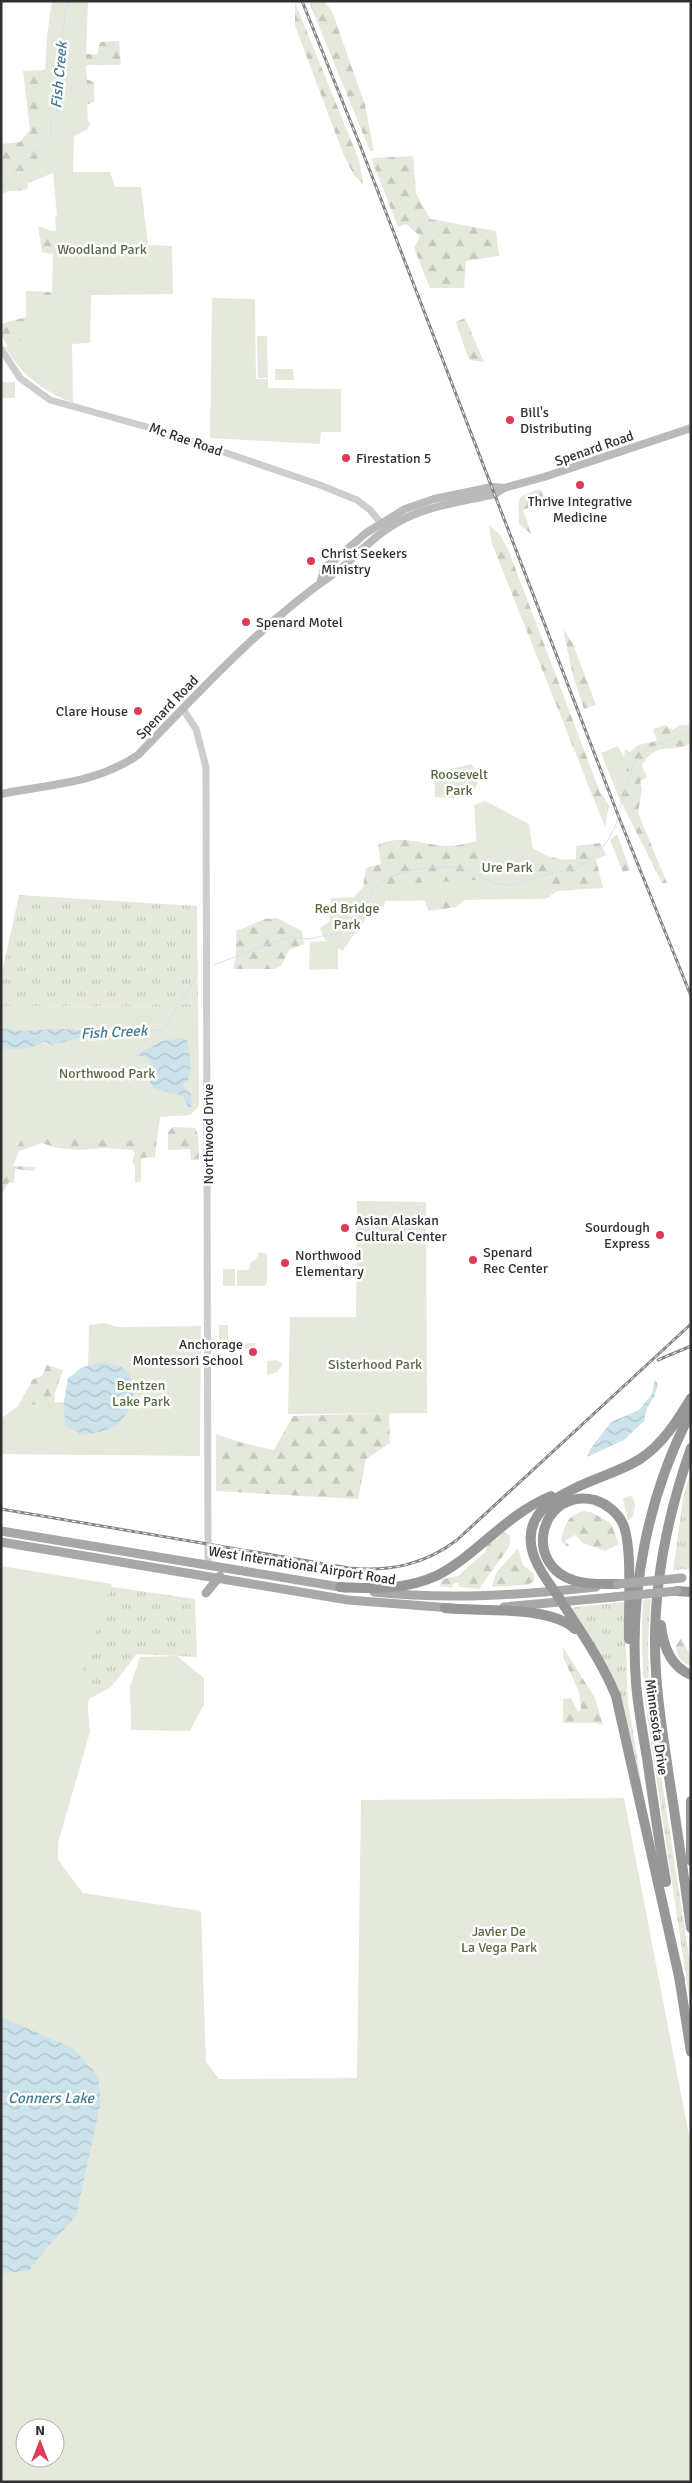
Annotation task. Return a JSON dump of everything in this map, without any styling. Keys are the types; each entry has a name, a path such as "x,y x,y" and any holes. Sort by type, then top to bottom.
{"highway":[{"path":"340,1588 389,1588 408,1585 429,1578 457,1563 504,1524 528,1508 624,1468 650,1452 666,1436 691,1398"},
{"name":"Minnesota Drive","path":"691,1412 675,1443 659,1487 645,1545 636,1618 636,1682 691,2052"},
{"name":"Minnesota Drive","path":"691,1448 668,1527 659,1596 656,1640 657,1692 691,1928"},
{"path":"578,1487 544,1506 533,1527 531,1542 533,1554 554,1592 609,1680 621,1713 680,1981"},
{"path":"618,1584 578,1582 560,1575 553,1568 543,1550 542,1535 546,1522 556,1510 573,1500 591,1500 610,1508 622,1524 626,1533 628,1568 629,1649 636,1682"},
{"path":"678,1591 691,1591"},
{"path":"659,1596 664,1646 672,1661 683,1671 691,1675"},
{"path":"445,1608 549,1615 568,1623 585,1641"},
{"path":"691,1801 691,1861"}],"main road":[{"name":"Spenard Road","path":"1,794 79,781 109,772 138,754 233,656 322,580 332,575 371,540 402,520 437,508 495,494 504,488 563,472 691,428"},
{"name":"Spenard Road","path":"322,580 324,569 380,522 405,509 434,499 492,487 504,488"},
{"name":"West International Airport Road","path":"1,1531 242,1570 340,1588 407,1595 460,1596 554,1592 686,1578"},
{"name":"West International Airport Road","path":"1,1542 367,1603 445,1608 562,1603 678,1591"},
{"path":"242,1570 227,1572 216,1578 206,1592 222,1583 243,1582"}],"street":[{"name":"Mc Rae Road","path":"1,349 20,378 50,400 165,432 320,486 357,500 370,510 380,522"},
{"name":"Northwood Drive","path":"182,709 196,729 206,767 208,1565"}],"green space":[{"name":"Woodland Park","path":"52,1 88,1 86,53 88,129 74,136 73,172 110,172 115,187 141,187 148,245 172,246 173,294 91,295 90,343 72,344 73,403 51,393 34,381 19,366 5,347 29,337 27,295 55,295 58,227 53,173 1,194 1,180 14,171 26,171 41,154 47,36"},
{"path":"324,1 332,11 365,105 374,151 370,151 309,2"},
{"path":"295,2 359,160 363,184 354,175 344,156 295,26"},
{"path":"119,41 121,65 82,65 83,78 94,82 94,102 86,105 86,116 91,125 81,130 81,53 97,55 100,42"},
{"path":"23,71 48,71 54,183 53,172 27,179 28,188 24,190 1,192 1,144 20,142 30,130"},
{"path":"413,156 416,193 430,219 496,231 499,256 466,261 464,288 430,288 414,248 420,236 406,224 398,227 371,158"},
{"path":"62,211 61,288 55,293 52,321 18,366 1,334 1,324 26,317 26,291 52,292 53,254 42,252 38,226 52,231 56,230 55,217"},
{"path":"212,298 255,299 256,379 268,379 268,388 341,389 341,432 321,432 320,444 210,438"},
{"path":"465,318 484,362 469,360 456,322"},
{"path":"257,336 267,336 268,378 258,378"},
{"path":"275,369 293,369 294,380 275,380"},
{"path":"1,382 15,382 15,398 1,398"},
{"path":"540,489 546,501 523,510 531,534 519,524 519,500 521,497"},
{"path":"489,525 500,535 508,549 600,792 609,805 605,827 492,544"},
{"path":"563,629 573,644 596,705 584,709 573,676"},
{"path":"665,725 672,730 680,725 691,725 691,743 684,747 654,752 642,765 647,777 640,781 642,789 638,813 667,883 662,883 619,798 625,749 630,752 638,745 657,741 653,729"},
{"path":"618,746 628,765 619,798 601,753"},
{"name":"Roosevelt Park","path":"471,764 477,773 478,782 469,795 461,798 435,797 434,773"},
{"name":"Ure Park","path":"485,801 529,824 538,885 553,887 556,892 545,899 385,901 384,906 367,916 360,929 345,945 338,946 338,969 309,970 310,942 328,941 331,898 365,897 367,885 479,880 474,805"},
{"name":"Red Bridge Park","path":"508,829 539,852 566,860 576,859 576,846 600,843 606,855 596,860 603,888 557,891 545,899 466,899 456,907 429,911 424,900 385,901 364,915 343,951 325,940 320,928 336,916 363,887 366,868 381,864 378,845 396,840 404,840 455,846"},
{"path":"617,834 630,870 623,872 610,840"},
{"path":"19,895 197,906 198,1007 1,1006 1,977"},
{"path":"277,918 302,931 304,944 289,950 281,966 274,969 233,969 236,957 236,931 265,919"},
{"name":"Northwood Park","path":"1,1006 198,1007 199,1106 190,1115 160,1117 157,1141 23,1137 1,1177"},
{"path":"1,1109 154,1114 158,1127 155,1157 141,1158 141,1181 135,1183 135,1166 132,1162 135,1154 133,1150 106,1148 78,1150 57,1148 42,1143 19,1151 13,1166 36,1167 33,1171 15,1169 14,1183 9,1182 1,1196"},
{"path":"173,1127 195,1128 198,1135 199,1160 191,1160 190,1149 168,1150 168,1132"},
{"name":"Sisterhood Park","path":"357,1201 426,1202 427,1413 288,1414 290,1317 356,1317"},
{"path":"259,1252 267,1254 267,1283 265,1286 237,1286 237,1270 249,1270 250,1263 256,1259"},
{"path":"223,1269 235,1269 235,1286 223,1286"},
{"name":"Bentzen Lake Park","path":"104,1323 118,1327 201,1326 200,1456 1,1454 1,1419 18,1406 64,1402 68,1378 88,1366 89,1325"},
{"path":"219,1325 228,1325 228,1344 255,1343 255,1348 229,1350 219,1347"},
{"path":"277,1360 283,1364 277,1372 267,1375 267,1361"},
{"path":"47,1365 63,1370 55,1393 53,1413 1,1454 1,1419 18,1406 33,1379 42,1376"},
{"path":"389,1413 390,1443 366,1459 358,1499 216,1491 216,1434 239,1442 274,1450 293,1416"},
{"path":"691,1470 691,1569 673,1570 683,1499"},
{"path":"632,1495 635,1505 633,1517 628,1520 623,1499"},
{"path":"584,1511 591,1512 611,1523 619,1544 605,1551 583,1543 575,1535 565,1541 569,1545 566,1547 561,1540 568,1521 574,1515"},
{"path":"504,1532 510,1536 509,1547 479,1589 460,1587 458,1583 454,1583 452,1588 440,1586 442,1579 458,1576 485,1552 488,1544"},
{"path":"518,1548 523,1565 534,1574 534,1581 528,1585 492,1587 496,1573"},
{"name":"Javier De La Vega Park","path":"1,1566 112,1584 84,1668 90,1732 58,1843 58,1860 83,1893 201,1911 206,2062 219,2079 357,2078 361,1800 624,1798 691,2146 691,2482 1,2482"},
{"path":"72,1581 195,1599 197,1657 137,1654 111,1687 89,1699 80,1741"},
{"path":"651,1599 648,1640 649,1697 691,1969 691,2011 646,1708 642,1640 643,1600"},
{"path":"624,1602 628,1702 647,1817 616,1691 570,1611 575,1607"},
{"path":"681,1638 691,1657 691,1666 682,1661 677,1653 676,1646"},
{"path":"563,1647 595,1698 603,1725 597,1723 563,1723 563,1699 571,1698 578,1712 581,1709 579,1692 563,1657"},
{"path":"177,1656 204,1678 204,1704 190,1731 131,1730 130,1687 140,1657"}],"water":[{"path":"1,1028 22,1031 66,1029 87,1033 87,1036 52,1045 44,1041 28,1048 7,1049 1,1048"},
{"path":"182,1038 187,1040 190,1060 188,1081 184,1082 184,1088 191,1094 192,1106 188,1108 183,1096 153,1088 147,1074 150,1065 149,1060 144,1056 133,1056 162,1041"},
{"path":"104,1362 121,1367 129,1373 134,1388 131,1405 123,1420 117,1425 84,1435 65,1426 64,1402 68,1378 83,1367"},
{"path":"655,1379 658,1385 654,1397 647,1408 644,1421 624,1440 587,1457 591,1448 611,1422 639,1410 652,1394"},
{"name":"Conners Lake","path":"1,2017 73,2048 98,2076 101,2101 76,2216 29,2271 1,2273"}],"waterway":[{"name":"Fish Creek","path":"1,188 51,136 51,119 57,114 57,75 66,8 71,1"},
{"name":"Fish Creek","path":"620,808 634,763 647,749 691,732"},
{"name":"Fish Creek","path":"371,892 388,879 413,870 427,868 453,867 463,869 493,883 504,885 515,884 575,868 589,860 602,848 616,826 618,818"},
{"name":"Fish Creek","path":"214,965 290,937 309,939 343,932 371,897"},
{"name":"Fish Creek","path":"87,1034 162,1030 197,976"}],"railway":[{"path":"302,1 360,145 620,820 691,996"},
{"path":"1,1509 349,1568 378,1569 406,1565 445,1549 457,1540 691,1324"},
{"path":"658,1360 691,1346"}],"place":[{"name":"Bill's Distributing","path":"510,420"},
{"name":"Firestation 5","path":"346,458"},
{"name":"Thrive Integrative Medicine","path":"580,485"},
{"name":"Christ Seekers Ministry","path":"311,561"},
{"name":"Spenard Motel","path":"246,622"},
{"name":"Clare House","path":"138,711"},
{"name":"Asian Alaskan Cultural Center","path":"345,1228"},
{"name":"Sourdough Express","path":"660,1235"},
{"name":"Spenard Rec Center","path":"473,1260"},
{"name":"Northwood Elementary","path":"285,1263"},
{"name":"Anchorage Montessori School","path":"253,1352"}]}
